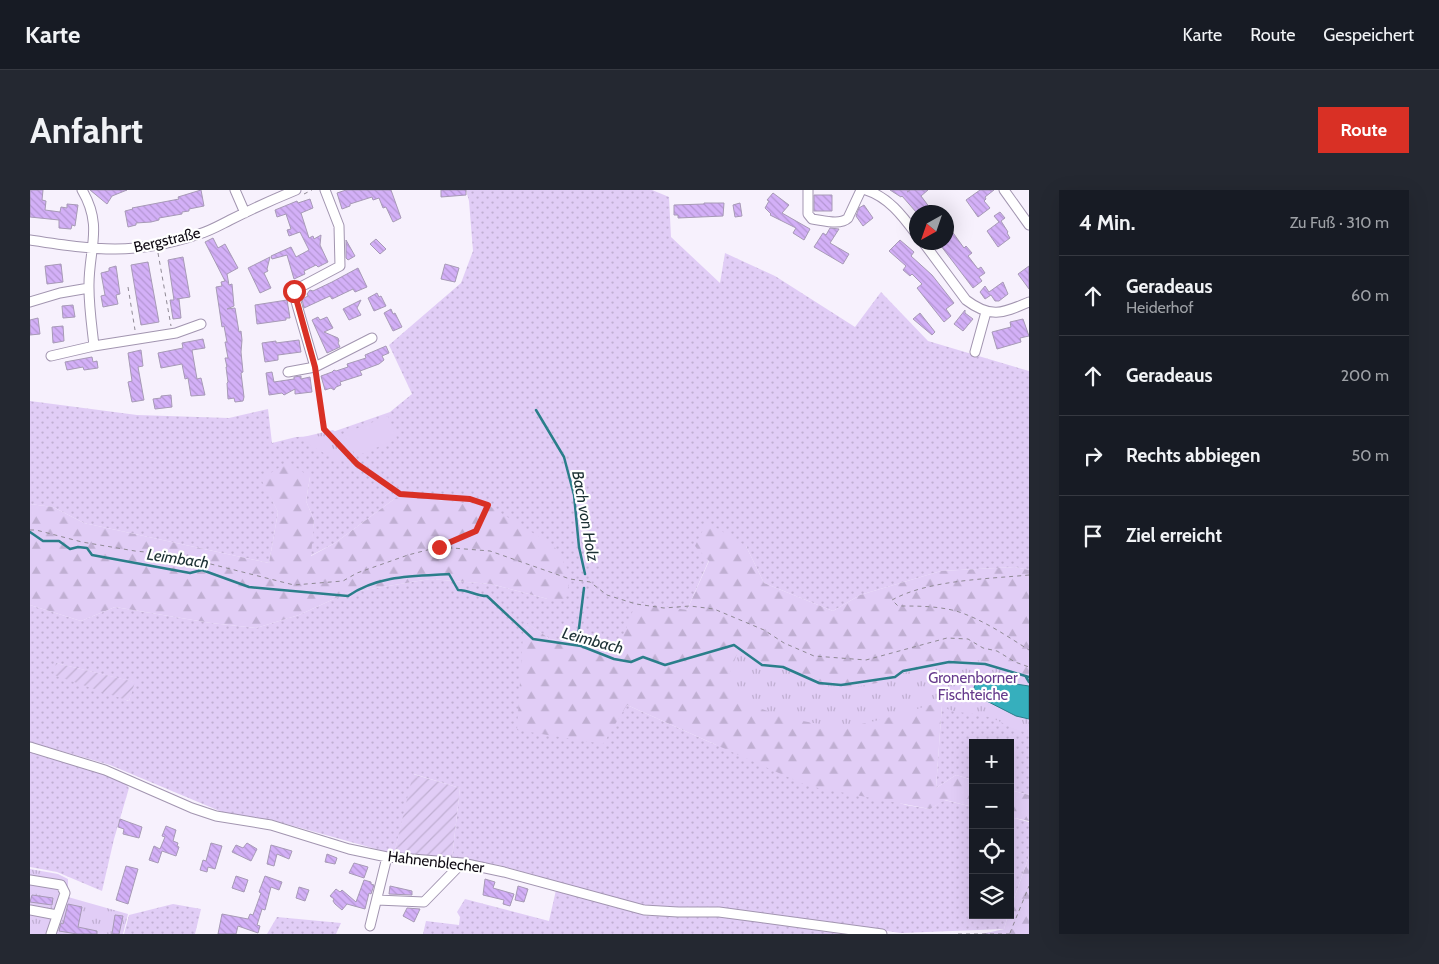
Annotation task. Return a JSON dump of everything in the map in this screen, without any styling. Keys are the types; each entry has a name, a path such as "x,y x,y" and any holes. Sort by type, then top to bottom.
{"street":[{"path":"82,190 92,215 95,232 89,288 94,346"},
{"path":"235,190 245,213"},
{"name":"Bergstraße","path":"30,240 92,249 125,250 156,246 201,234 296,190"},
{"path":"315,367 294,291 340,266 339,226 325,190"},
{"path":"808,190 808,214 812,219 839,222 846,221 848,218 860,190"},
{"path":"866,190 875,193 887,201 909,225"},
{"path":"1004,190 1029,225"},
{"path":"929,250 966,300 975,307 986,312 1006,312 1029,302"},
{"path":"30,302 60,292 89,288"},
{"path":"975,352 986,312"},
{"path":"51,356 94,346 172,334 200,324"},
{"path":"288,372 315,367 372,338"},
{"name":"Hahnenblecher","path":"30,747 105,770 192,808 216,816 271,825 349,849 387,857 462,863 504,872 644,910 719,912 882,934"},
{"path":"370,926 387,857"},
{"path":"377,900 424,902 462,863"},
{"path":"30,880 61,885 65,893 51,934"},
{"path":"30,910 57,915"}],"path":[{"path":"157,252 172,334"},
{"path":"128,287 136,340"},
{"path":"30,530 82,542 135,551 175,555 294,585 343,581 357,573 408,555 439,547 476,531 488,505 470,499 400,494 357,464 324,429 315,367"},
{"path":"439,547 490,551 570,579 590,582 607,595 636,604 664,608 690,606 714,609 756,626 784,643 814,656 866,660 947,638 968,639 983,648 997,651 1015,662 1029,667"},
{"path":"1029,575 959,582 906,592 892,600 898,606 926,606 957,611 1029,650"},
{"path":"958,934 1011,934 1029,886"}],"green space":[{"path":"466,190 652,190 669,197 671,237 720,283 725,253 775,276 855,327 881,292 928,341 1029,371 1029,570 1015,567 941,571 860,595 833,611 764,583 746,546 709,560 687,610 619,648 550,639 528,624 627,705 714,744 906,805 930,809 944,800 969,806 969,919 1007,919 1004,929 901,933 719,908 644,907 499,865 452,858 460,788 414,774 394,854 272,820 222,812 110,765 30,742 30,605 81,621 115,607 211,623 256,628 299,615 347,593 430,579 491,584 548,599 444,501 401,494 335,543 310,556 314,520 306,501 310,477 262,479 278,512 269,563 84,523 53,507 30,504 30,401 137,415 229,418 268,409 272,443 296,437 321,436 390,412 412,394 389,345 461,283 473,251 469,201","holes":["56,663 134,682 128,701"]},
{"path":"388,416 397,439 357,456 343,434"},
{"path":"333,430 348,443 355,456 337,461 299,438"},
{"path":"288,462 310,477 306,501 314,520 311,556 335,543 401,494 444,501 488,505 554,546 571,575 565,601 548,599 491,584 430,579 347,593 299,615 256,628 211,623 115,607 81,621 30,605 30,504 53,507 84,523 269,563 278,512 261,479"},
{"path":"707,522 746,546 764,583 833,611 860,595 941,571 1015,567 1029,570 1029,685 943,690 936,788 956,775 969,779 969,806 945,800 930,809 808,786 627,705 603,744 517,730 523,634 527,623 550,639 619,648 636,602 687,610 709,561 695,546"},
{"name":"Gronenborner Fischteiche","path":"739,648 761,663 788,668 820,685 855,687 888,681 904,673 936,665 972,659 1003,666 1029,676 1029,733 1017,730 991,718 954,711 936,703 884,719 850,726 833,726 800,721 751,705 724,690"},
{"path":"56,663 135,682 129,701 54,675"},
{"path":"943,690 1029,719 1029,795 1014,791 1014,739 969,739 969,779 956,775 936,788"},
{"path":"30,752 120,778 129,788 114,839 102,891 57,872 30,867"},
{"path":"413,774 460,788 452,858 394,854"},
{"path":"1014,791 1029,795 1029,821 1014,818"},
{"path":"1014,818 1029,822 1029,856 1014,899"},
{"path":"1029,856 1029,934 982,934 1004,929 1007,919 1014,919 1014,899"},
{"path":"30,869 58,874 68,879 68,897 128,914 123,934 30,934"},
{"path":"556,890 647,916 721,916 842,934 423,934 426,921 459,925 460,917 457,912 465,899 549,921"},
{"path":"173,904 201,909 195,934 124,934 129,915"},
{"path":"277,917 341,923 336,934 267,934"}],"water":[{"path":"976,678 1029,686 1029,719 1016,716 973,694"}],"building":[{"path":"30,190 43,190 42,200 46,201 45,210 60,212 61,207 67,208 67,204 78,205 75,226 72,225 71,229 59,228 59,220 30,217"},
{"path":"90,190 127,190 112,196 107,204"},
{"path":"201,190 204,206 189,209 189,211 182,212 182,214 159,218 159,220 151,222 136,223 136,225 128,227 125,211 179,199 178,197"},
{"path":"346,190 391,190 401,218 393,222 386,207 383,208 379,198 373,200 372,197 350,204 350,206 342,209 337,193"},
{"path":"441,190 466,190 466,195 441,197"},
{"path":"890,190 928,190 921,196 928,205 910,205"},
{"path":"980,190 994,190 985,197 984,201 990,208 978,217 966,200"},
{"path":"773,193 789,205 782,213 810,229 804,240 793,233 796,228 770,215 765,208 769,201 767,200"},
{"path":"814,195 832,195 832,211 814,211"},
{"path":"310,199 313,208 301,213 309,238 313,236 314,239 321,235 320,245 328,262 304,271 305,274 294,279 287,255 272,259 271,256 291,247 296,257 309,250 300,232 289,236 287,230 291,229 286,214 277,217 275,210 297,201 298,203"},
{"path":"724,203 723,216 678,218 678,215 674,215 674,205"},
{"path":"740,203 742,216 735,217 733,205"},
{"path":"864,205 873,218 863,226 856,216 859,208"},
{"path":"1000,212 1005,218 1001,221 1010,238 998,247 987,231 999,222 994,216"},
{"path":"830,228 839,229 830,243 849,254 843,264 814,247 823,233 826,235"},
{"path":"954,234 964,248 966,246 972,253 968,256 978,269 981,267 985,273 979,277 982,281 973,288 944,250 954,250"},
{"path":"213,238 218,248 225,244 238,268 227,274 229,285 232,284 234,306 227,309 235,308 239,332 241,331 243,401 235,402 234,398 228,399 225,358 228,358 225,342 227,342 224,326 222,327 216,287 222,286 221,282 225,281 205,242"},
{"path":"376,239 386,249 380,254 370,244"},
{"path":"346,240 355,256 348,260 346,258"},
{"path":"900,240 909,248 909,250 914,252 911,256 932,275 954,303 946,309 951,316 944,322 917,288 922,284 912,274 910,276 903,270 906,266 889,251"},
{"path":"183,257 190,297 177,299 179,299 181,318 173,319 170,300 174,300 168,260"},
{"path":"270,257 268,271 264,273 271,288 260,293 248,268"},
{"path":"148,262 159,322 141,325 131,265"},
{"path":"61,264 63,282 47,284 45,266"},
{"path":"445,264 459,268 455,282 441,279"},
{"path":"116,266 120,294 116,295 118,304 103,307 101,296 105,295 101,273 109,271 109,268"},
{"path":"1029,266 1029,289 1018,274"},
{"path":"358,268 367,287 355,292 353,289 332,299 330,296 304,308 302,299 308,296 307,294 310,290 313,291"},
{"path":"1003,282 1008,294 999,301 995,301 991,295 985,299 980,292 985,286 989,292"},
{"path":"377,293 379,297 381,296 386,306 374,311 368,298"},
{"path":"287,300 290,318 257,324 255,305"},
{"path":"361,300 357,308 361,315 349,320 343,309"},
{"path":"73,305 75,317 63,318 62,306"},
{"path":"391,309 402,327 393,331 384,313"},
{"path":"965,310 965,313 973,319 963,331 954,324"},
{"path":"920,313 935,332 932,335 913,319"},
{"path":"318,317 320,320 327,317 333,328 324,332 338,338 340,347 327,353 312,320"},
{"path":"38,318 40,334 30,335 30,320"},
{"path":"1023,319 1029,336 1020,338 1021,342 997,349 992,332 1011,327 1010,322"},
{"path":"63,326 64,341 53,343 52,327"},
{"path":"203,339 205,348 192,350 197,379 201,378 205,395 191,396 188,378 185,379 182,364 161,368 158,353 183,348 182,343"},
{"path":"299,340 301,352 278,355 278,360 265,362 262,343"},
{"path":"386,346 389,353 382,356 384,360 379,364 360,371 362,375 340,382 341,385 334,390 331,388 325,390 321,376 334,370 348,367 347,364 366,358 365,355"},
{"path":"141,350 143,366 138,367 144,400 132,402 128,382 132,381 128,353"},
{"path":"92,357 93,362 97,361 98,368 84,370 83,367 67,370 65,362"},
{"path":"272,372 274,382 301,376 301,379 310,377 312,392 295,394 295,389 284,395 282,393 269,395 266,373"},
{"path":"171,395 172,407 155,409 153,399"},
{"path":"120,819 142,827 139,838 123,834 124,829 118,827"},
{"path":"166,826 176,830 173,841 178,843 177,846 179,847 176,856 162,851 158,863 149,860 154,846 160,849 165,837 162,836"},
{"path":"211,843 222,846 215,869 208,867 207,872 200,870 203,860 206,861"},
{"path":"247,843 257,849 251,861 232,852 236,845 243,848"},
{"path":"271,845 292,851 289,859 277,854 274,866 267,864"},
{"path":"327,854 337,858 335,864 325,862"},
{"path":"354,863 368,867 364,878 349,873"},
{"path":"126,866 138,869 128,904 116,900"},
{"path":"236,876 248,880 244,892 232,888"},
{"path":"265,876 282,882 279,890 271,887 265,910 262,909 257,925 260,926 258,933 238,926 236,934 218,934 222,914 248,919 250,914 253,915"},
{"path":"485,879 495,882 493,888 514,894 510,906 503,904 504,900 483,895"},
{"path":"364,880 374,885 371,894 369,893 365,909 347,904 342,910 335,904 334,899 330,896 336,889 340,892 342,890 356,902"},
{"path":"390,886 412,891 412,895 389,894"},
{"path":"518,886 528,889 524,902 515,900"},
{"path":"299,887 309,890 305,901 296,898"},
{"path":"32,895 53,898 52,905 30,902"},
{"path":"68,904 82,907 78,927 97,931 97,934 77,934 59,931 61,923 63,924"},
{"path":"407,908 420,909 414,922 403,916"},
{"path":"115,915 123,916 119,934 112,934"}],"waterway":[{"name":"Bach von Holz","path":"536,410 564,457 574,495 579,547 585,574"},
{"name":"Leimbach","path":"30,532 43,541 59,541 70,549 78,547 87,548 92,555 190,573 202,570 249,587 348,596 360,589 384,580 410,576 449,574 458,590 487,596 533,639 581,646 614,659 631,662 643,657 665,665 734,645 762,665 783,667 819,683 841,685 895,677 903,671 949,662 985,664 1029,677"},
{"name":"Bach von Holz","path":"577,644 584,588"},
{"name":"Leimbach","path":"1026,677 1029,682"}],"route":[{"path":"294,291 315,367 324,429 357,464 400,494 470,499 488,505 476,531 439,547"}]}
